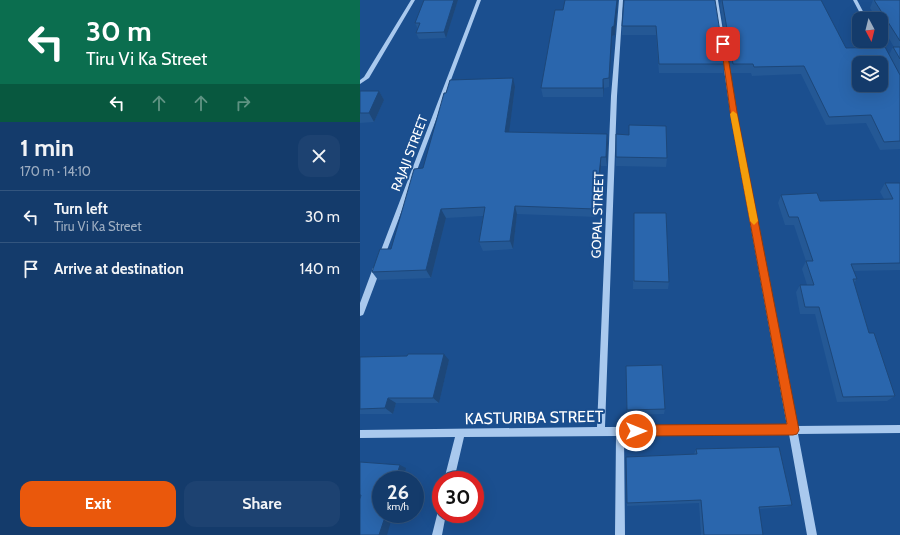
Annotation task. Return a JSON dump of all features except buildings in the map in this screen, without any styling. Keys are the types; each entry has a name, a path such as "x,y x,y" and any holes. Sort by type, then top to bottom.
{"street":[{"path":"360,82 366,78 413,0"},
{"name":"RAJAJI STREET","path":"360,313 478,0"},
{"name":"GOPAL STREET","path":"601,431 614,96 621,0"},
{"path":"716,0 734,118 812,535"},
{"path":"855,0 862,12"},
{"path":"881,48 889,62"},
{"name":"KASTURIBA STREET","path":"360,434 900,429"},
{"path":"620,431 620,535"},
{"path":"451,471 460,434"},
{"path":"437,535 439,523"}],"slow traffic":[{"path":"733,114 754,221"}],"route":[{"path":"636,431 793,430 734,118 723,44"}]}
